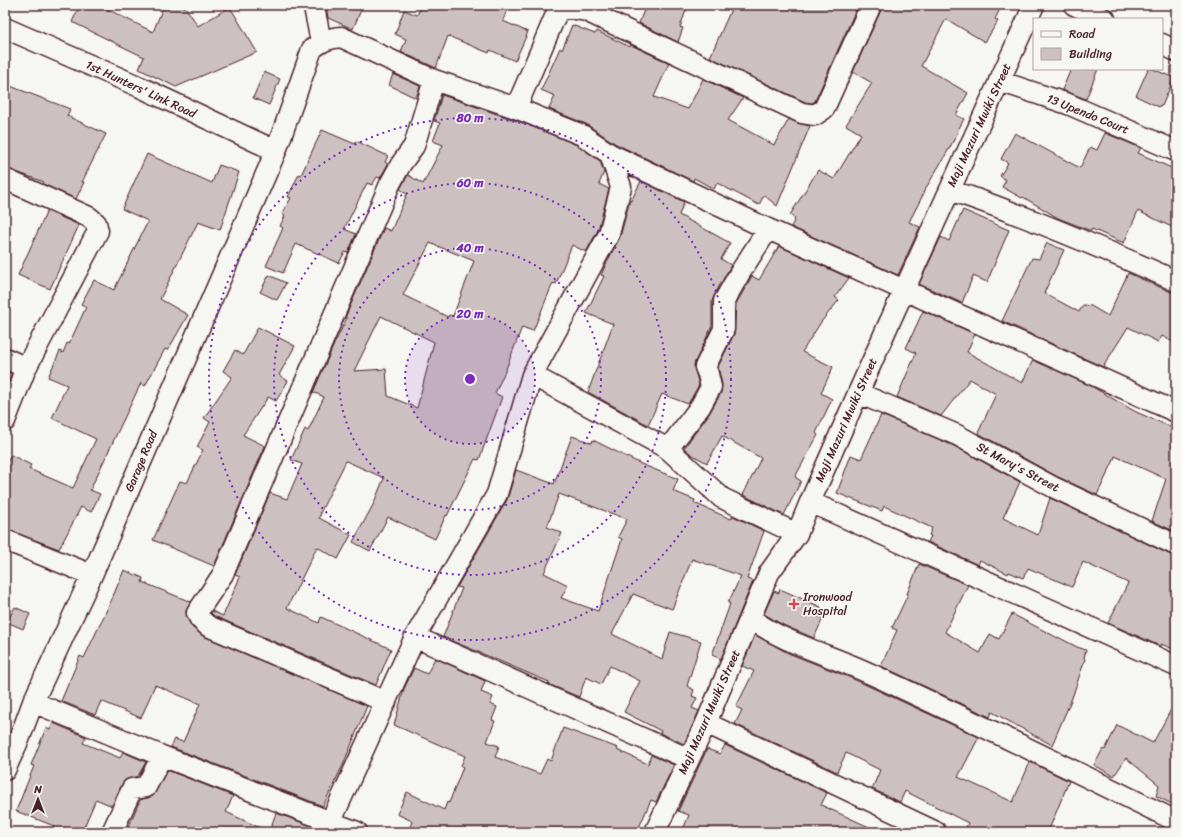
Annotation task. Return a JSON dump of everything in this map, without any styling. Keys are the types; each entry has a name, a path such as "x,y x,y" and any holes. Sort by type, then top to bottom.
{"street":[{"path":"315,5 314,7 321,42 330,38 341,37 434,80 516,108 582,135 610,154 768,229 1176,412"},
{"path":"516,108 553,7 586,11 802,113 815,115 824,109 871,5"},
{"name":"Maji Mazuri Mwiki Street","path":"655,832 706,723 769,573 797,534 858,393 1034,5"},
{"path":"1074,5 1104,18"},
{"name":"1st Hunters' Link Road","path":"5,28 140,87 276,151"},
{"name":"Garage Road","path":"5,770 13,733 33,702 92,575 276,151 312,49 321,42"},
{"path":"1163,44 1176,51"},
{"path":"386,702 208,626 200,619 197,613 223,574 390,184 401,164 414,146 434,80"},
{"name":"13 Upendo Court","path":"999,80 1068,104 1176,151"},
{"path":"331,821 415,637 497,494 532,375 609,234 621,188 610,154"},
{"path":"5,179 89,218 96,223 98,231 26,368 5,421"},
{"path":"950,190 1054,229 1176,281"},
{"path":"668,449 700,407 711,387 705,367 724,329 724,301 768,229"},
{"path":"5,358 26,368"},
{"path":"532,375 668,449 722,498 797,534"},
{"name":"St Mary's Street","path":"858,393 957,435 1053,487 1176,545"},
{"path":"810,502 1176,666"},
{"path":"5,540 92,575"},
{"path":"750,618 763,628 807,648 869,673 1176,821"},
{"path":"415,637 689,759"},
{"path":"33,702 162,756 357,832"},
{"path":"706,723 936,832"},
{"path":"112,832 132,789 146,787 162,756"}],"building":[{"path":"80,5 99,5 153,32 164,5 180,5 186,8 198,26 230,7 257,52 176,87 139,69 144,57 72,22"},
{"path":"326,5 363,5 353,29 328,18"},
{"path":"422,5 494,5 507,10 503,21 528,32 515,61 490,50 489,53 448,36 436,68 401,52 406,39 395,34 404,10 417,15"},
{"path":"646,5 688,5 680,27 683,28 678,42 639,23"},
{"path":"733,5 858,5 815,101 812,103 805,102 710,57"},
{"path":"882,5 1002,5 995,19 998,21 985,42 946,19 921,66 968,93 956,115 964,119 949,149 923,193 909,222 920,227 898,275 791,227 795,219 790,215 818,170 834,179 861,134 846,125 872,83 853,72"},
{"path":"572,25 595,34 597,31 630,47 631,45 669,63 654,97 688,109 703,79 743,98 728,120 774,145 789,119 800,124 810,126 777,206 764,195 759,205 717,183 714,189 694,178 693,181 616,144 586,124 549,109 555,96 541,90 560,48 562,50"},
{"path":"1071,70 1098,70 1086,99 1062,90"},
{"path":"1148,70 1155,70 1174,78 1162,106 1160,105 1159,107 1136,96"},
{"path":"264,72 280,79 269,105 253,98"},
{"path":"393,74 420,86 416,98 389,85"},
{"path":"5,84 70,109 67,116 106,134 82,182 84,182 76,199 43,184 44,182 5,168"},
{"path":"442,95 526,124 577,145 600,161 604,172 599,184 609,189 598,230 586,252 572,245 556,284 553,283 533,331 522,327 495,393 502,397 479,460 475,459 435,539 388,517 370,551 353,542 373,505 384,478 346,461 320,513 319,518 351,535 338,559 317,547 287,608 319,623 321,617 391,649 376,685 214,616 211,613 212,611 223,616 240,577 235,575 270,493 287,499 302,464 291,460 305,429 308,431 324,397 313,392 347,318 345,318 384,228 391,231 407,194 400,189 408,175 423,184 443,145 433,141 440,123 434,121","holes":["430,243 474,261 453,316 449,315 448,317 403,295","381,316 434,342 417,408 388,396 386,369 354,371"]},
{"path":"322,130 355,144 356,141 388,156 385,162 388,164 380,178 377,177 372,185 367,183 344,229 356,234 348,253 345,252 339,263 296,244 283,273 266,266 283,228 280,226 285,216 282,214 291,198 288,197 299,174 301,175"},
{"path":"1015,133 1080,168 1090,147 1097,150 1105,133 1141,148 1138,153 1176,170 1176,229 1138,211 1124,243 1092,229 1091,231 1058,218 1023,197 1022,198 1002,187 1006,180 1000,176 1008,163 1001,159"},
{"path":"147,154 212,183 219,165 239,172 220,230 198,222 160,299 188,315 168,350 165,349 145,386 141,383 90,490 100,494 91,512 81,507 59,549 5,529 5,466 11,455 31,465 29,469 73,488 96,439 52,418 67,385 48,377 60,351 63,353 67,343 69,344 86,307 81,304 94,280 114,290 148,221 122,209"},
{"path":"641,181 684,202 679,215 730,243 721,259 731,265 712,301 712,326 695,362 694,367 699,385 688,404 662,394 648,425 588,392 613,324 586,313 604,276 601,275 620,237 630,200 631,201"},
{"path":"963,210 1009,230 987,282 973,276 962,303 919,284 941,237 949,241"},
{"path":"47,211 79,225 50,289 18,275"},
{"path":"1047,243 1064,250 1044,293 1079,312 1083,305 1091,306 1108,316 1128,273 1171,292 1176,292 1176,343 1162,336 1158,342 1128,327 1103,367 1002,321 1032,258 1039,259"},
{"path":"779,246 849,278 835,297 839,300 821,322 802,352 833,367 821,393 832,399 816,433 818,435 795,477 801,481 784,515 743,495 761,458 722,436 707,463 691,454 684,448 709,414 721,393 722,384 718,367 734,334 736,304 752,276 759,280"},
{"path":"269,275 286,283 277,300 260,292"},
{"path":"923,311 975,334 967,352 1022,383 1033,360 1091,386 1136,412 1176,429 1176,532 1152,521 1166,479 1115,456 1097,495 1058,477 978,433 996,394 970,379 941,416 897,397 916,353 906,348"},
{"path":"258,327 295,346 279,375 288,381 276,401 268,397 243,435 265,446 214,566 153,540 180,481 187,483 203,450 197,447 210,422 204,418 232,377 223,371 235,350 243,355"},
{"path":"881,415 952,445 1020,482 1003,518 1038,535 1050,498 1176,556 1176,650 1161,644 1160,646 1108,623 1128,583 1083,562 1072,587 1028,568 1023,578 1009,572 1008,574 980,560 978,565 928,542 931,536 929,535 932,528 884,506 882,511 837,493 851,455 861,459"},
{"path":"572,436 592,443 593,440 641,464 678,479 673,491 695,500 694,503 731,519 733,516 764,531 747,579 753,581 721,659 712,655 730,604 728,603 741,576 692,559 672,609 633,594 612,634 662,659 670,632 701,641 687,686 694,690 692,696 697,698 692,708 699,711 684,744 660,733 661,731 624,712 640,681 610,666 601,684 586,677 579,697 548,684 549,682 443,637 462,588 457,587 507,500 516,470 554,484","holes":["559,494 627,519 618,537 622,539 598,611 561,598 568,585 544,573 562,533 547,527"]},
{"path":"919,564 968,585 945,632 980,653 990,634 999,639 1012,614 1058,638 1086,650 1085,659 1072,698 1052,745 992,712 990,717 881,666 897,630 892,628 908,594"},
{"path":"124,570 143,578 142,582 191,602 186,612 187,618 192,627 203,636 367,706 343,765 323,806 171,747 175,739 183,742 200,704 155,685 141,718 101,701 95,715 61,701 80,656 84,658"},
{"path":"780,589 821,607 817,616 823,618 814,638 783,625 764,614 774,591 779,593"},
{"path":"15,607 30,614 23,629 7,622"},
{"path":"755,635 788,653 851,678 979,737 958,777 1013,802 1030,762 1069,781 1048,832 964,832 968,823 905,791 900,802 872,789 880,770 846,753 837,772 735,724 742,710 736,707 754,671 742,666"},
{"path":"435,658 485,681 481,692 493,697 490,704 497,707 492,720 495,721 487,742 499,746 495,757 540,774 547,759 551,761 563,728 618,748 617,750 648,764 651,755 674,765 656,802 651,800 637,832 421,832 410,827 412,821 397,814 407,792 444,810 447,802 449,803 463,767 461,766 465,756 394,725 404,689 414,668 427,674"},
{"path":"1176,700 1176,806 1156,796 1159,785 1126,758 1114,776 1094,765 1103,749 1105,750 1117,725 1153,743"},
{"path":"53,723 86,737 83,743 120,758 123,752 146,762 138,776 125,780 112,806 96,799 82,832 51,832 54,826 16,811 34,766 31,765 46,728 50,730"},
{"path":"725,745 827,793 821,805 880,832 682,832 689,815 678,811 707,749 720,754"},
{"path":"167,770 233,796 226,812 269,832 126,832 140,800 153,796"},
{"path":"276,813 314,827 312,832 269,832"}],"place":[{"name":"Ironwood Hospital","path":"794,604"}]}
